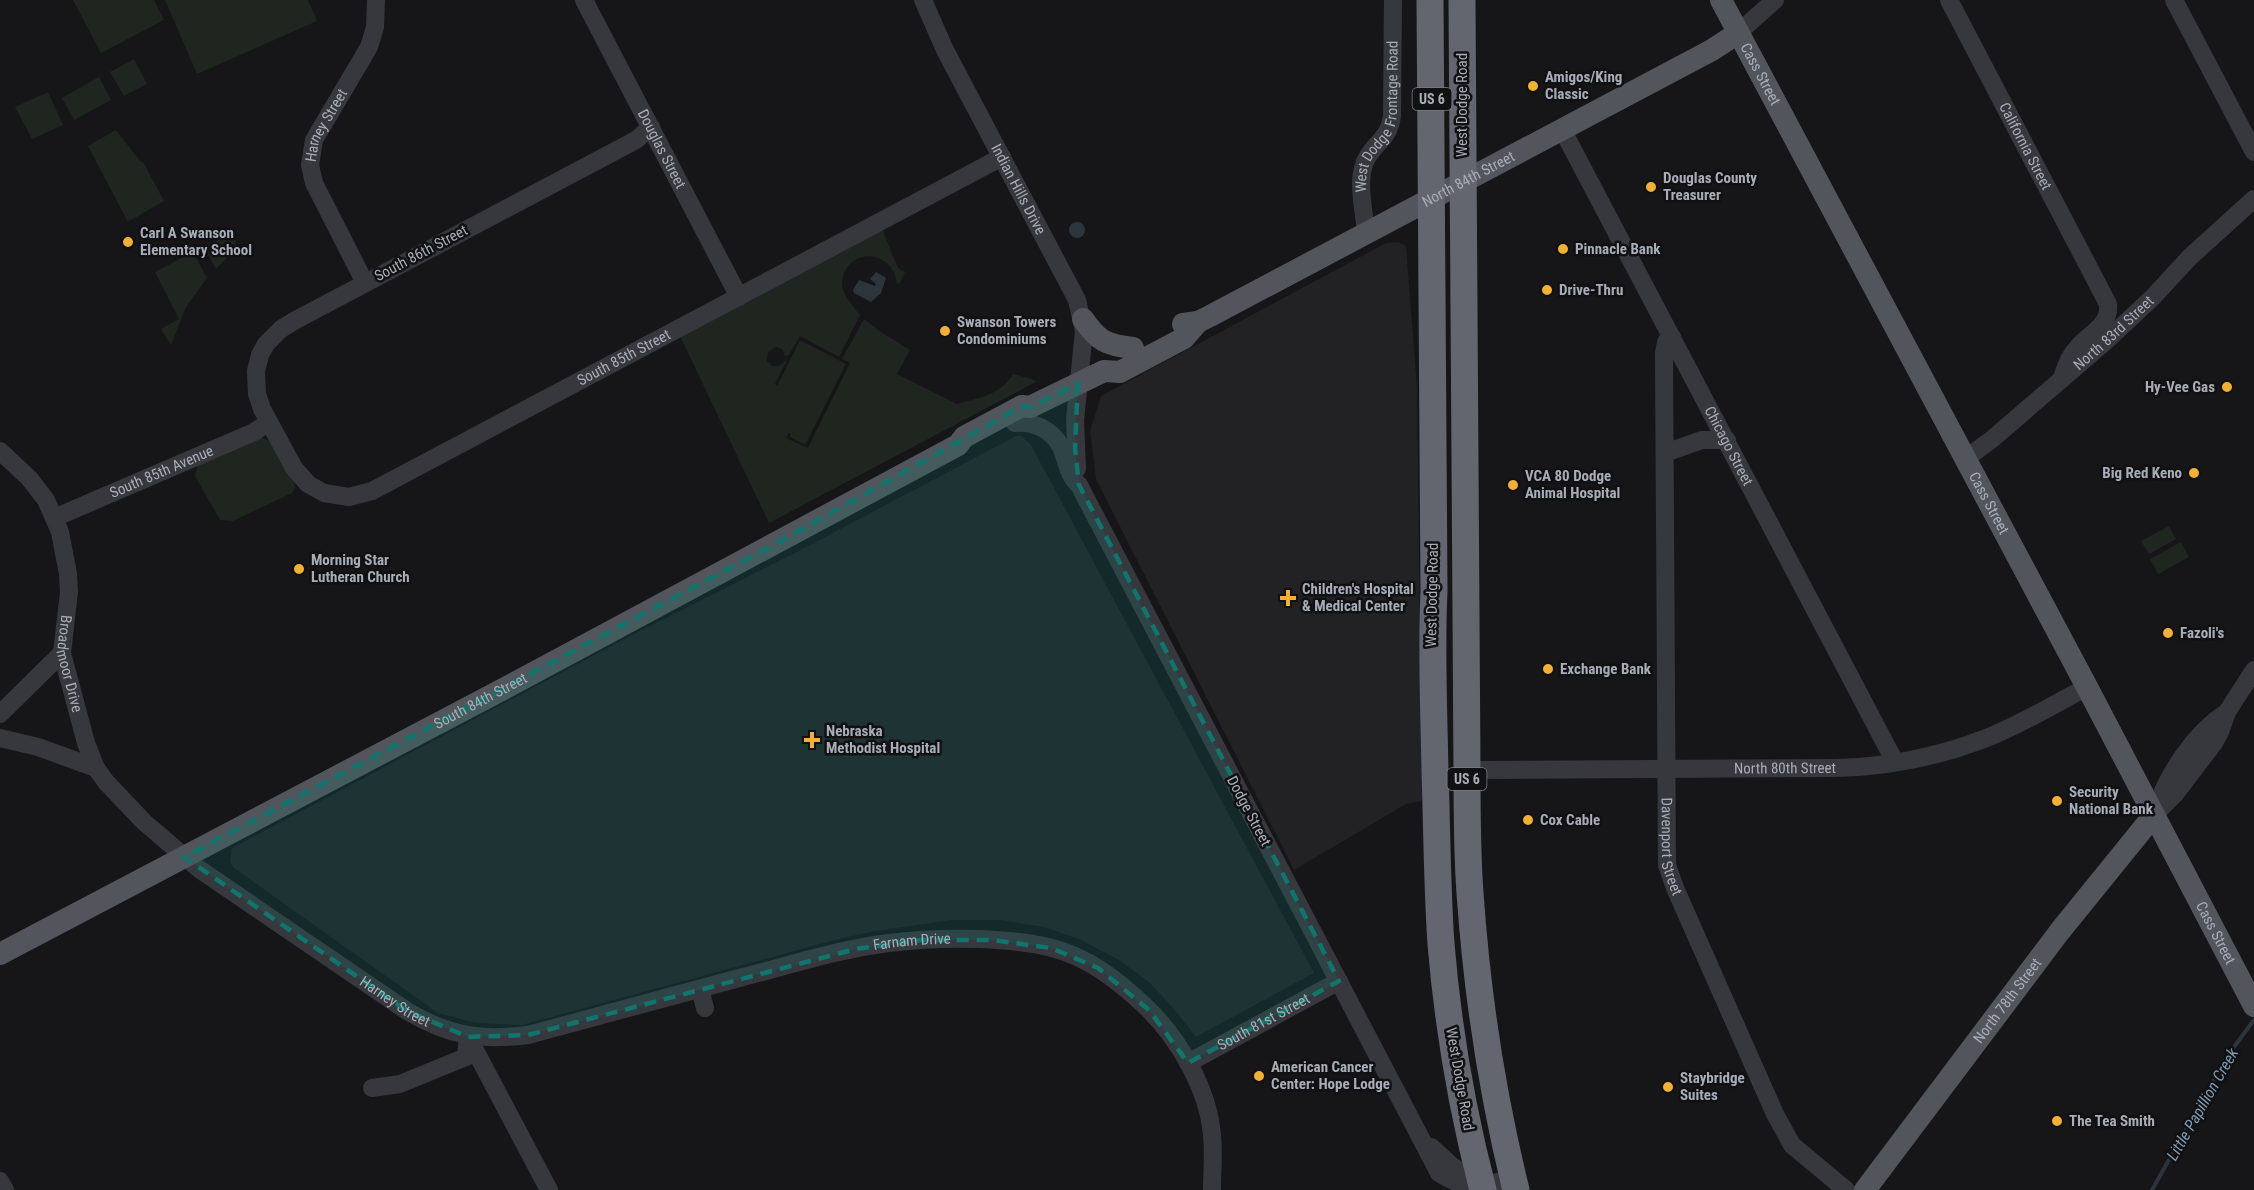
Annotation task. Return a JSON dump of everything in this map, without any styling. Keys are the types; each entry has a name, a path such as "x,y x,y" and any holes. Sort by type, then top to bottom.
{"highway":[{"name":"West Dodge Road","path":"1430,0 1434,591 1431,650 1437,878 1452,1038 1482,1188"},
{"name":"West Dodge Road","path":"1462,0 1467,770 1470,891 1477,975 1497,1101 1515,1184"}],"main road":[{"name":"Cass Street","path":"1721,0 2254,1006"},
{"name":"North 84th Street","path":"1104,371 1111,359 1176,325 1198,322 1712,50 1738,33"},
{"path":"1083,319 1100,340 1116,346 1133,348"},
{"name":"North 84th Street","path":"1030,410 1104,371 1120,372 1184,338 1198,322"},
{"name":"South 84th Street","path":"0,954 572,653 958,445 969,447 1030,410"},
{"name":"North 78th Street","path":"1865,1190 2060,931 2154,815"}],"street":[{"name":"Harney Street","path":"365,283 314,183 310,165 314,140 369,47 375,27 376,0"},
{"name":"Douglas Street","path":"584,0 739,297"},
{"name":"Indian Hills Drive","path":"923,0 945,50 1077,300 1084,331 1078,383"},
{"name":"West Dodge Frontage Road","path":"1366,232 1362,191 1363,168 1367,157 1387,135 1392,119 1393,0"},
{"path":"1738,33 1775,0"},
{"name":"California Street","path":"1949,0 2108,304 2109,313 2105,323 2076,348 2062,378"},
{"path":"2174,0 2254,152"},
{"name":"South 86th Street","path":"269,422 258,400 255,379 260,355 266,344 281,329 636,140 651,128"},
{"name":"Chicago Street","path":"1562,129 1895,762"},
{"name":"South 85th Street","path":"269,422 294,468 308,484 337,497 365,494 1002,157"},
{"name":"North 83rd Street","path":"1965,459 1991,440 2143,307 2190,256 2254,199"},
{"path":"2104,293 2126,308 2143,307"},
{"name":"Davenport Street","path":"1672,337 1666,342 1664,350 1666,857 1675,888 1774,1114 1792,1145 1846,1190"},
{"name":"Dodge Street","path":"1078,383 1075,448 1079,485"},
{"name":"Dodge Street","path":"1030,410 1024,422 1038,425 1050,433 1058,443 1070,474 1079,485 1420,1135 1445,1160 1482,1188"},
{"name":"South 85th Avenue","path":"54,518 254,432 269,422"},
{"path":"1665,453 1702,440 1726,440"},
{"name":"Broadmoor Drive","path":"0,451 29,478 46,500 60,532 68,574 68,615 62,653 86,743 96,768 116,794 184,857"},
{"path":"0,714 62,653"},
{"path":"2154,815 2175,794 2214,743 2227,712 2254,670"},
{"name":"North 80th Street","path":"1467,770 1846,768 1895,762 1952,750 1984,738 2087,687"},
{"path":"0,738 38,747 96,768"},
{"name":"Harney Street","path":"184,857 211,878 407,1011 424,1021 468,1037"},
{"name":"Farnam Drive","path":"468,1037 499,1039 528,1035 856,949 889,943 960,939 1029,943 1077,957 1098,968 1124,987 1162,1025 1188,1063 1201,1092 1212,1135 1212,1190"},
{"name":"South 81st Street","path":"1188,1063 1339,981"},
{"path":"700,989 705,1008"},
{"path":"372,1088 400,1084 466,1058 468,1037"},
{"path":"468,1037 549,1190"},
{"path":"0,1181 5,1190"},
{"path":"1482,1188 1515,1184"}],"highlighted area":[{"path":"1078,383 1075,448 1079,485 1339,981 1188,1063 1149,1010 1098,968 1051,948 992,940 922,940 856,949 528,1035 468,1037 407,1011 184,857 758,553 1022,406 1030,407"}],"shaded area":[{"path":"73,0 154,0 164,20 101,53"},
{"path":"165,0 308,0 317,21 197,74"},
{"path":"134,59 147,84 124,96 110,72"},
{"path":"99,77 111,100 74,120 62,98"},
{"path":"48,92 63,125 32,139 15,107"},
{"path":"116,130 143,162 164,201 128,222 88,146"},
{"path":"1077,222 1085,230 1077,238 1069,230"},
{"path":"882,229 898,268 905,272 900,283 897,284 894,272 887,264 879,258 870,256 852,262 845,271 842,287 848,300 860,315 839,357 800,336 789,355 785,356 782,349 776,347 768,352 767,361 772,366 778,366 787,360 775,384 777,386 800,340 846,364 805,445 790,437 791,434 788,433 786,438 808,448 850,363 842,359 864,319 910,350 897,374 957,404 996,391 1013,374 1036,382 769,523 680,336"},
{"path":"235,230 236,248 216,269 204,246"},
{"name":"Children's Hospital & Medical Center","path":"1398,242 1406,246 1417,388 1422,801 1406,804 1294,870 1096,479 1090,431 1101,396 1386,243"},
{"path":"193,252 207,278 186,307 171,345 161,329 179,319 155,272"},
{"path":"876,272 886,278 881,293 871,302 854,293 853,290 859,280 875,286 876,284 870,279"},
{"name":"Nebraska Methodist Hospital","path":"1016,436 1022,436 1031,445 1314,973 1196,1037 1149,982 1119,960 1079,939 1044,927 1000,920 952,920 875,931 522,1025 476,1023 438,1013 234,868 230,862 232,848 636,633 793,554"},
{"path":"261,437 271,442 294,481 295,488 292,493 233,521 220,520 195,476 198,464"},
{"path":"2169,526 2176,539 2149,554 2141,541"},
{"path":"2181,542 2189,557 2158,574 2150,559"}],"waterway":[{"name":"Little Papillion Creek","path":"2152,1190 2228,1055 2254,1020"}],"place":[{"name":"Amigos/King Classic","path":"1533,86"},
{"name":"Douglas County Treasurer","path":"1651,187"},
{"name":"Carl A Swanson Elementary School","path":"128,242"},
{"name":"Pinnacle Bank","path":"1563,249"},
{"name":"Drive-Thru","path":"1547,290"},
{"name":"Swanson Towers Condominiums","path":"945,331"},
{"name":"Hy-Vee Gas","path":"2227,387"},
{"name":"Big Red Keno","path":"2194,473"},
{"name":"VCA 80 Dodge Animal Hospital","path":"1513,485"},
{"name":"Morning Star Lutheran Church","path":"299,569"},
{"name":"Children's Hospital & Medical Center","path":"1288,598"},
{"name":"Fazoli's","path":"2168,633"},
{"name":"Exchange Bank","path":"1548,669"},
{"name":"Nebraska Methodist Hospital","path":"812,740"},
{"name":"Security National Bank","path":"2057,801"},
{"name":"Cox Cable","path":"1528,820"},
{"name":"American Cancer Center: Hope Lodge","path":"1259,1076"},
{"name":"Staybridge Suites","path":"1668,1087"},
{"name":"The Tea Smith","path":"2057,1121"}]}
